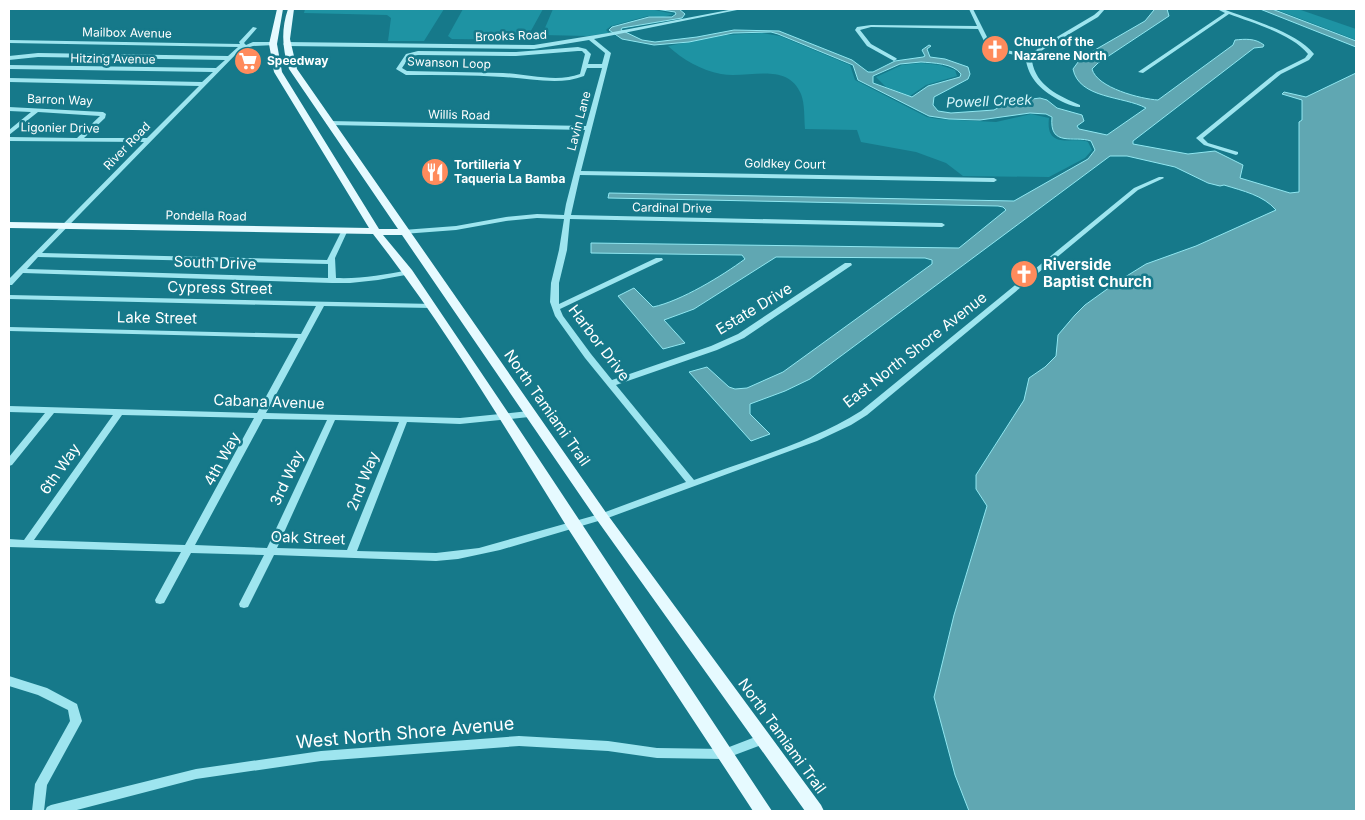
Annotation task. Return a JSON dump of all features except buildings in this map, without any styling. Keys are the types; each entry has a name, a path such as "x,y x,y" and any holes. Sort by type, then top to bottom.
{"main road":[{"path":"280,9 273,39 278,72 376,232 408,272 431,306 763,811"},
{"name":"North Tamiami Trail","path":"291,9 287,19 286,44 293,70 602,518 815,811"},
{"path":"273,39 286,44"},
{"path":"273,39 288,53"},
{"path":"306,117 316,122 329,124"},
{"path":"326,231 354,224 365,214"},
{"name":"Pondella Road","path":"9,224 403,232"}],"street":[{"name":"Brooks Road","path":"286,44 534,47 627,32 732,9 740,9"},
{"path":"971,9 990,48 1031,57"},
{"path":"1078,106 1049,91 1038,82 1030,67 1031,57 1042,48 1099,14 1103,9"},
{"path":"1219,9 1296,40 1311,51 1310,56 1279,73 1201,136 1200,140 1206,144 1236,153"},
{"path":"1141,72 1228,13"},
{"path":"894,59 866,43 857,30 871,26 980,28"},
{"name":"River Road","path":"9,283 228,58 238,49 245,46 241,43 255,28"},
{"path":"585,66 605,66 608,53 590,38"},
{"path":"245,46 273,39"},
{"name":"Mailbox Avenue","path":"9,40 245,46"},
{"name":"Swanson Loop","path":"483,54 486,47"},
{"name":"Swanson Loop","path":"578,49 584,50 588,54 580,76 572,79 504,75 406,73 399,69 408,55 414,53 483,54 516,54 578,49"},
{"name":"Mailbox Avenue","path":"9,58 38,55 228,58"},
{"name":"Lavin Lane","path":"556,308 554,295 567,217 605,66"},
{"name":"Hitzing Avenue","path":"9,67 217,70"},
{"name":"Hitzing Avenue","path":"9,80 204,84"},
{"name":"Barron Way","path":"9,109 102,114 103,117 81,138"},
{"path":"9,133 36,110"},
{"name":"Willis Road","path":"329,124 588,128"},
{"name":"Ligonier Drive","path":"9,139 150,138"},
{"name":"Goldkey Court","path":"577,173 994,180"},
{"name":"East North Shore Avenue","path":"602,518 814,439 848,423 864,412 1136,190 1161,178"},
{"name":"Cardinal Drive","path":"403,232 467,226 521,217 942,225"},
{"path":"332,281 332,254 344,232"},
{"path":"36,256 331,262"},
{"name":"Harbor Drive","path":"659,260 556,308 558,316 588,356 692,483"},
{"name":"Estate Drive","path":"612,383 714,348 741,336 848,265"},
{"name":"South Drive","path":"21,271 332,281 378,278 408,272"},
{"name":"Cypress Street","path":"9,297 431,306"},
{"name":"4th Way","path":"160,600 322,304"},
{"name":"Lake Street","path":"9,329 304,336"},
{"name":"Cabana Avenue","path":"9,409 468,421 529,414"},
{"path":"9,463 52,410"},
{"name":"6th Way","path":"26,544 118,412"},
{"name":"3rd Way","path":"244,604 271,551 332,418"},
{"name":"2nd Way","path":"350,554 404,420"},
{"name":"Oak Street","path":"9,543 436,557 470,554 498,548 573,524 602,518"},
{"path":"9,681 56,696 73,709 76,720 41,784 38,811"},
{"name":"West North Shore Avenue","path":"51,811 196,774 331,755 519,741 608,746 657,753 724,754 763,739"}],"green space":[{"path":"305,9 444,9 424,41 388,41 391,18 387,15 304,13"},
{"path":"463,9 543,9 527,38 523,40 452,39 448,36"},
{"path":"553,9 650,9 674,14 663,17 648,16 611,26 606,30 609,33 588,36 542,35"},
{"path":"1275,9 1298,9 1356,29 1356,40"},
{"path":"762,33 780,36 850,65 855,80 927,117 996,122 1031,114 1049,118 1051,135 1056,139 1088,142 1092,150 1085,158 1049,177 963,176 946,163 916,152 861,142 857,130 805,129 804,107 801,94 795,84 786,78 777,74 732,75 706,70 680,56 668,46 725,35"},
{"path":"921,63 940,65 955,70 957,76 926,85 910,96 886,87 876,77 902,65"}],"water":[{"path":"656,9 679,9 685,14 682,18 622,28 621,30 642,40 655,42 734,30 779,31 852,60 868,72 873,72 895,61 923,57 925,56 922,50 929,45 931,46 927,49 930,57 945,59 968,67 970,74 968,79 934,97 933,105 938,111 951,113 994,110 1009,102 1040,98 1047,100 1057,108 1082,115 1084,121 1077,126 1079,129 1107,135 1146,108 1093,91 1077,79 1073,69 1081,58 1145,21 1154,10 1152,9 1167,9 1169,16 1098,63 1092,69 1102,82 1131,95 1158,100 1233,45 1235,40 1254,40 1264,45 1263,47 1254,48 1133,141 1133,144 1188,154 1215,151 1243,165 1240,178 1290,193 1299,192 1299,122 1302,120 1302,100 1282,94 1284,92 1306,97 1356,73 1356,811 969,811 955,775 934,697 954,615 987,506 976,489 976,475 1024,400 1029,378 1045,367 1056,356 1058,335 1085,305 1146,264 1196,246 1276,210 1252,194 1224,185 1208,183 1175,167 1127,156 1110,156 810,379 750,404 750,414 770,434 751,441 689,372 707,367 729,387 735,389 747,388 783,372 932,264 932,260 925,258 776,257 694,309 664,320 685,343 663,349 618,296 634,288 653,307 664,304 701,287 745,259 742,255 591,253 591,243 959,248 1006,210 998,206 608,198 609,193 1014,201 1088,159 1095,150 1091,141 1059,137 1054,133 1052,117 1046,114 1030,113 980,120 929,116 858,80 853,65 771,32 733,33 689,42 654,45 622,39 609,30 612,27 649,17 672,17 676,14 675,12","holes":["921,62 942,64 953,68 961,74 960,77 928,86 912,97 873,83 873,76 900,64"]},
{"path":"1260,9 1272,9 1356,41 1356,47"}],"place":[{"name":"Church of the Nazarene North","path":"995,49"},
{"name":"Speedway","path":"248,61"},
{"name":"Tortilleria Y Taqueria La Bamba","path":"435,172"},
{"name":"Riverside Baptist Church","path":"1024,274"}],"water label":[{"name":"Powell Creek","path":"989,101"}]}
